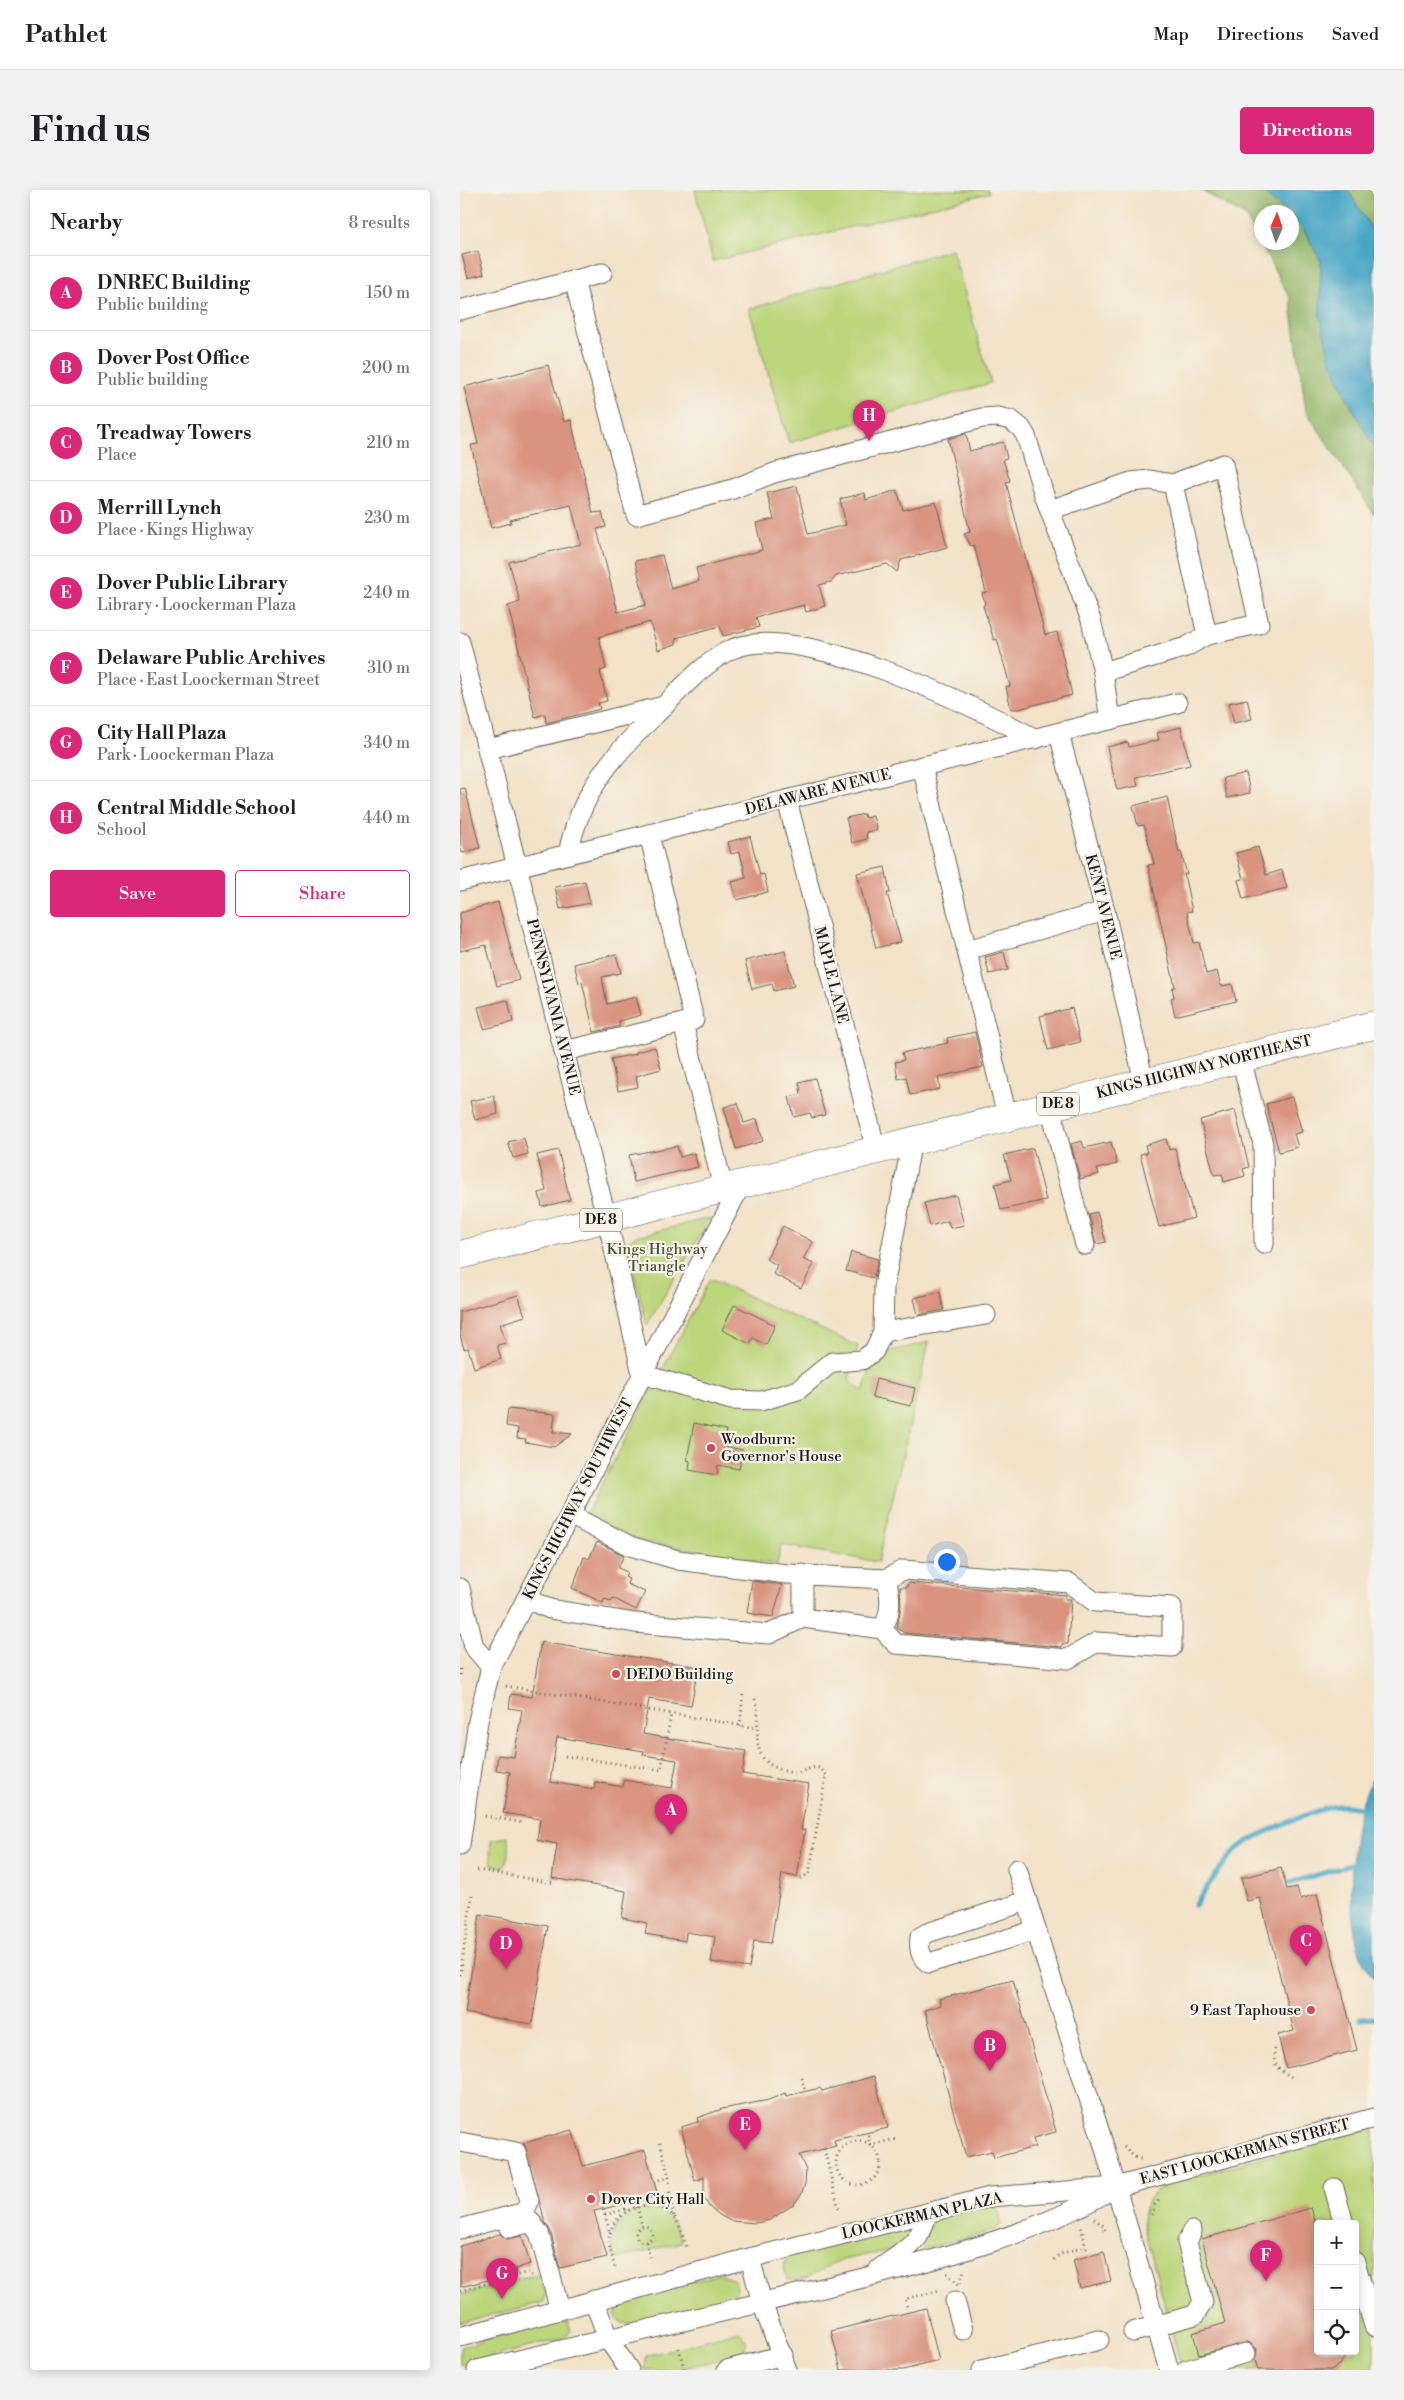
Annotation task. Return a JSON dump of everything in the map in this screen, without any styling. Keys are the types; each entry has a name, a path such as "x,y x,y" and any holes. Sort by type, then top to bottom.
{"highway":[{"name":"KINGS HIGHWAY NORTHEAST","path":"733,1186 1374,1025"},
{"name":"DE 8","path":"460,1254 733,1186"}],"street":[{"path":"460,310 602,273"},
{"path":"574,280 636,515 733,489 774,473 961,423 998,417 1011,420 1021,428 1026,436 1050,510 1091,620 1103,672 1110,720"},
{"path":"1050,510 1131,482 1150,480 1173,484 1223,464 1260,624 1207,635 1186,648 1103,672"},
{"path":"1173,484 1207,635"},
{"name":"PENNSYLVANIA AVENUE","path":"460,642 606,1218 642,1374"},
{"path":"568,854 577,816 594,786 619,753 665,705 711,663 733,649 755,644 782,644 832,655 890,672 986,713 1036,739"},
{"name":"DELAWARE AVENUE","path":"460,881 1177,703"},
{"path":"488,749 665,705"},
{"name":"KENT AVENUE","path":"1059,733 1105,912 1144,1082"},
{"path":"922,766 1007,1116"},
{"name":"MAPLE LANE","path":"787,800 876,1150"},
{"path":"564,1052 694,1020 649,834"},
{"path":"967,950 1105,912"},
{"path":"683,1023 733,1186"},
{"path":"1241,1059 1263,1144 1264,1244"},
{"path":"1050,1106 1085,1245"},
{"path":"642,1374 731,1400 761,1402 798,1390 832,1362 862,1360 874,1351 883,1332 884,1286 912,1141"},
{"name":"KINGS HIGHWAY SOUTHWEST","path":"461,1836 478,1720 491,1667 642,1374 733,1186"},
{"path":"883,1332 986,1315"},
{"path":"526,1599 550,1609 635,1623 769,1634 803,1618 882,1629 896,1644 1068,1659 1097,1642 1172,1647 1172,1607 1095,1602 1069,1582 904,1570 886,1579 803,1574 678,1560 630,1546 570,1515"},
{"path":"803,1574 803,1618"},
{"path":"882,1629 888,1621 890,1592 886,1579"},
{"path":"460,1588 474,1647 491,1667"},
{"path":"1017,1870 1116,2187 1168,2370"},
{"path":"1027,1901 927,1933 920,1937 921,1954 924,1960 929,1963 1036,1930"},
{"name":"EAST LOOCKERMAN STREET","path":"1116,2187 1374,2118"},
{"path":"460,2142 516,2152 529,2201 526,2212 460,2229"},
{"path":"477,2370 868,2277 990,2242 1086,2205 1116,2187"},
{"name":"LOOCKERMAN PLAZA","path":"460,2337 750,2258 990,2197 1116,2187"},
{"path":"1334,2188 1343,2220"},
{"path":"868,2277 910,2247 925,2228 926,2213"},
{"path":"460,2241 531,2222 539,2233 560,2310"},
{"path":"1133,2332 1195,2315 1203,2302 1187,2242 1192,2231"},
{"path":"727,2370 785,2363 762,2303 750,2258"},
{"path":"1356,2265 1374,2326"},
{"path":"594,2300 608,2339 629,2370"},
{"path":"955,2301 963,2330"},
{"path":"982,2370 1099,2340"},
{"path":"1186,2370 1246,2353"}],"path":[{"path":"460,1669 460,1676"},
{"path":"506,1686 756,1728"},
{"path":"740,1726 744,1694"},
{"path":"755,1699 758,1708 756,1742 763,1757 775,1768 799,1773 816,1767 822,1768 826,1774 809,1874 801,1878 792,1876"},
{"path":"565,1756 661,1770 671,1714"},
{"path":"485,1816 524,1823"},
{"path":"477,1870 555,1883"},
{"path":"460,1975 472,1895"},
{"path":"1275,2049 1274,2064 1278,2070 1295,2079"},
{"path":"802,2078 805,2091"},
{"path":"868,2135 870,2145 878,2154 880,2161 877,2175 866,2184 846,2182 836,2163 842,2150 854,2142 870,2145 897,2139"},
{"path":"660,2143 669,2176 670,2198 674,2217 686,2247"},
{"path":"1124,2147 1141,2160 1151,2159"},
{"path":"824,2149 840,2209"},
{"path":"654,2181 669,2176"},
{"path":"605,2215 670,2198"},
{"path":"1152,2215 1155,2205 1160,2199"},
{"path":"602,2205 610,2233 609,2243 615,2267"},
{"path":"644,2205 658,2207 674,2217"},
{"path":"637,2207 642,2226"},
{"path":"610,2233 622,2214 629,2209"},
{"path":"1088,2220 1094,2219 1105,2230"},
{"path":"1054,2260 1057,2256 1065,2253 1086,2248 1081,2222"},
{"path":"642,2226 650,2228 653,2233 646,2242 641,2242 636,2236 638,2228 642,2226"},
{"path":"646,2242 650,2257"},
{"path":"946,2272 959,2285 965,2268"},
{"path":"460,2292 529,2272 534,2279"},
{"path":"679,2348 684,2368"}],"green space":[{"path":"695,190 988,190 989,193 713,261"},
{"path":"1200,190 1260,190 1278,205 1254,205 1254,232 1245,216"},
{"path":"1348,190 1374,190 1374,233"},
{"path":"1299,225 1321,261 1320,315 1345,394 1374,447 1374,514 1306,411 1290,298 1264,250 1299,250"},
{"path":"952,249 991,383 789,443 749,309"},
{"name":"Kings Highway Triangle","path":"710,1218 647,1325 626,1243 633,1237"},
{"path":"710,1279 858,1346 849,1381 863,1391 875,1355 929,1342 878,1562 781,1545 777,1565 636,1540 586,1514"},
{"path":"507,1837 509,1852 504,1867 492,1865 490,1853 491,1840"},
{"path":"1374,2128 1374,2370 1182,2370 1143,2224 1143,2216 1150,2197 1159,2188"},
{"path":"995,2205 1000,2213 1000,2226 992,2231 923,2249 921,2243 932,2222 938,2217"},
{"path":"647,2208 666,2215 677,2229 682,2242 615,2259 613,2240 614,2232 618,2225 629,2214"},
{"path":"912,2225 908,2240 891,2250 843,2260 824,2268 808,2278 797,2281 787,2279 783,2268 791,2254"},
{"path":"719,2274 735,2280 736,2292 731,2301 641,2324 624,2323 615,2317 618,2303"},
{"path":"540,2275 546,2293 544,2302 460,2323 460,2295 520,2278"},
{"path":"556,2321 568,2322 571,2331 564,2338 460,2365 460,2347"},
{"path":"739,2331 747,2341 743,2354 674,2370 645,2370 646,2356"}],"water":[{"path":"1260,190 1348,190 1374,233 1374,447 1345,394 1329,356 1320,315 1321,261 1299,225 1299,205 1278,205"},
{"path":"1374,1776 1374,1978 1365,1964 1358,1947 1354,1927 1351,1883 1357,1820 1363,1800"}],"building":[{"path":"478,251 484,274 468,278 462,255"},
{"path":"548,365 564,422 571,420 593,513 602,512 606,527 597,529 618,612 646,605 635,561 662,555 671,589 699,581 696,568 762,550 756,523 774,519 767,493 797,486 808,534 846,525 840,499 865,493 866,500 897,490 903,510 936,502 947,547 901,560 897,572 887,564 836,576 831,582 819,585 825,606 806,612 804,605 756,617 759,627 723,636 720,626 676,638 676,644 658,650 650,622 599,637 606,669 600,671 607,701 598,703 600,709 546,723 545,714 535,717 508,606 520,602 509,562 581,544 571,505 510,520 511,523 491,528 471,445 478,444 464,387"},
{"path":"966,434 970,451 1003,442 1007,458 1003,459 1010,481 1006,482 1045,635 1057,632 1072,695 1019,709 1011,709 1006,687 1010,686 997,639 994,640 983,606 985,604 982,593 986,592 974,545 971,546 964,534 970,532 948,439"},
{"path":"1247,699 1252,719 1234,723 1229,703"},
{"path":"1181,727 1190,765 1136,777 1138,786 1117,790 1107,747 1128,742 1129,747 1159,740 1157,733"},
{"path":"1246,773 1250,793 1227,798 1223,778"},
{"path":"465,788 480,848 462,853 460,845 460,789"},
{"path":"1167,797 1179,853 1181,852 1187,874 1184,874 1192,911 1187,912 1194,943 1199,942 1206,974 1217,971 1221,986 1232,984 1236,1001 1175,1016 1171,998 1174,997 1172,988 1175,987 1148,865 1154,864 1144,825 1138,826 1133,806"},
{"path":"864,814 865,818 873,816 877,830 866,832 867,839 852,843 846,818"},
{"path":"750,836 760,875 764,874 768,892 737,900 732,882 746,878 740,852 731,854 728,842"},
{"path":"1258,847 1266,875 1282,870 1287,888 1243,899 1238,880 1243,879 1236,853"},
{"path":"885,867 890,893 887,893 901,942 876,948 857,873"},
{"path":"585,881 590,903 560,909 555,887"},
{"path":"498,902 519,980 497,986 486,945 460,951 460,913"},
{"path":"785,951 794,986 774,991 772,984 752,989 745,961"},
{"path":"1004,952 1008,970 989,974 985,957"},
{"path":"616,954 621,973 602,977 607,1004 636,997 641,1015 619,1021 620,1026 594,1032 582,982 579,983 574,964"},
{"path":"508,1000 513,1022 484,1029 478,1007"},
{"path":"1072,1008 1080,1042 1048,1050 1040,1016"},
{"path":"975,1032 983,1067 938,1077 940,1089 910,1095 906,1077 898,1079 895,1062 904,1060 902,1053 948,1043 947,1038"},
{"path":"655,1047 661,1069 636,1076 638,1087 618,1091 611,1059 636,1054 636,1052"},
{"path":"815,1078 825,1115 812,1118 810,1113 794,1117 789,1097 801,1094 799,1082"},
{"path":"494,1096 498,1114 475,1120 470,1101"},
{"path":"1292,1097 1302,1132 1294,1134 1298,1147 1279,1152 1266,1104"},
{"path":"738,1103 744,1123 757,1119 763,1141 736,1149 724,1107"},
{"path":"1235,1110 1249,1167 1243,1169 1245,1176 1224,1182 1222,1174 1214,1175 1200,1120"},
{"path":"524,1138 528,1154 513,1158 508,1142"},
{"path":"1166,1139 1169,1150 1175,1148 1194,1218 1159,1227 1140,1154 1147,1153 1145,1145"},
{"path":"1082,1141 1084,1148 1111,1142 1117,1164 1097,1169 1099,1174 1080,1179 1071,1144"},
{"path":"677,1146 680,1157 694,1153 698,1167 634,1182 629,1155"},
{"path":"1033,1148 1046,1200 1001,1210 995,1184 1011,1180 1004,1155"},
{"path":"558,1150 570,1200 542,1207 539,1193 546,1191 537,1155"},
{"path":"956,1195 964,1225 950,1228 948,1221 930,1226 924,1203"},
{"path":"1097,1212 1106,1242 1096,1244 1089,1214"},
{"path":"783,1226 813,1242 803,1259 814,1264 801,1288 773,1274 777,1265 766,1259"},
{"path":"851,1252 878,1259 874,1278 846,1271"},
{"path":"940,1292 944,1310 918,1315 914,1298"},
{"path":"518,1295 525,1316 500,1324 506,1343 497,1345 501,1359 474,1368 468,1348 464,1349 460,1335 460,1312"},
{"path":"734,1305 775,1325 766,1345 753,1338 750,1344 722,1330"},
{"path":"876,1379 915,1388 911,1406 872,1397"},
{"path":"508,1409 555,1414 553,1432 572,1434 554,1447 525,1442 526,1439 517,1438 518,1428 506,1426"},
{"name":"Woodburn: Governor's House","path":"694,1423 726,1430 723,1446 743,1450 739,1469 718,1465 717,1475 689,1470 690,1461 687,1460"},
{"path":"597,1542 624,1555 618,1568 627,1572 625,1577 629,1579 627,1584 645,1592 636,1610 613,1598 611,1601 604,1599 603,1603 572,1588 584,1557 589,1559"},
{"path":"752,1581 782,1585 773,1617 747,1613"},
{"path":"908,1583 1066,1595 1065,1599 1071,1599 1068,1644 1062,1644 1062,1647 904,1633 897,1628 901,1606 900,1587 907,1587"},
{"path":"541,1642 698,1667 691,1706 649,1699 643,1734 746,1751 742,1774 809,1784 801,1830 805,1830 797,1877 782,1874 771,1943 754,1941 749,1968 711,1962 715,1937 686,1932 685,1941 645,1934 647,1923 622,1918 626,1891 552,1878 557,1844 537,1840 540,1819 503,1813 510,1772 496,1770 498,1755 514,1757 522,1710 509,1708 511,1694 532,1697","holes":["557,1737 644,1751 643,1755 677,1760 672,1788 624,1780 623,1787 595,1782 594,1789 550,1782"]},
{"path":"1281,1868 1287,1889 1297,1887 1300,1899 1317,1894 1357,2050 1286,2068 1278,2035 1294,2031 1260,1898 1247,1901 1241,1878"},
{"path":"480,1914 548,1926 532,2024 465,2013"},
{"path":"1013,1980 1056,2132 1033,2138 1035,2147 994,2158 992,2151 966,2157 925,2010 941,2005 939,1999"},
{"path":"874,2076 888,2128 834,2140 836,2146 799,2155 806,2170 805,2184 801,2195 794,2204 770,2220 756,2223 731,2221 710,2208 704,2198 704,2177 695,2181 681,2127 698,2122 697,2118 722,2109 769,2100 785,2093 786,2096 820,2088 822,2091"},
{"name":"Dover City Hall","path":"572,2130 583,2166 645,2150 658,2196 594,2211 607,2257 560,2268 550,2230 545,2222 524,2143"},
{"path":"1311,2208 1315,2220 1314,2355 1346,2355 1340,2364 1331,2370 1258,2370 1255,2360 1257,2349 1248,2342 1199,2355 1193,2333 1225,2323 1202,2239"},
{"path":"500,2234 507,2239 522,2236 530,2264 515,2269 516,2273 460,2287 460,2246"},
{"path":"1104,2252 1111,2281 1080,2288 1073,2260"},
{"path":"926,2308 939,2361 903,2370 841,2370 831,2331"}],"waterway":[{"path":"1195,1905 1230,1856 1255,1837 1327,1808 1351,1806 1374,1811"},
{"path":"1290,1883 1354,1864 1359,1865"},
{"path":"1360,2019 1374,2018"}],"place":[{"name":"Central Middle School","path":"869,441"},
{"name":"Woodburn: Governor's House","path":"711,1448"},
{"name":"DEDO Building","path":"616,1674"},
{"name":"DNREC Building","path":"671,1835"},
{"name":"Treadway Towers","path":"1306,1966"},
{"name":"Merrill Lynch","path":"506,1969"},
{"name":"9 East Taphouse","path":"1311,2010"},
{"name":"Dover Post Office","path":"990,2071"},
{"name":"Dover Public Library","path":"745,2150"},
{"name":"Dover City Hall","path":"591,2199"},
{"name":"Delaware Public Archives","path":"1266,2281"},
{"name":"City Hall Plaza","path":"502,2299"}]}
